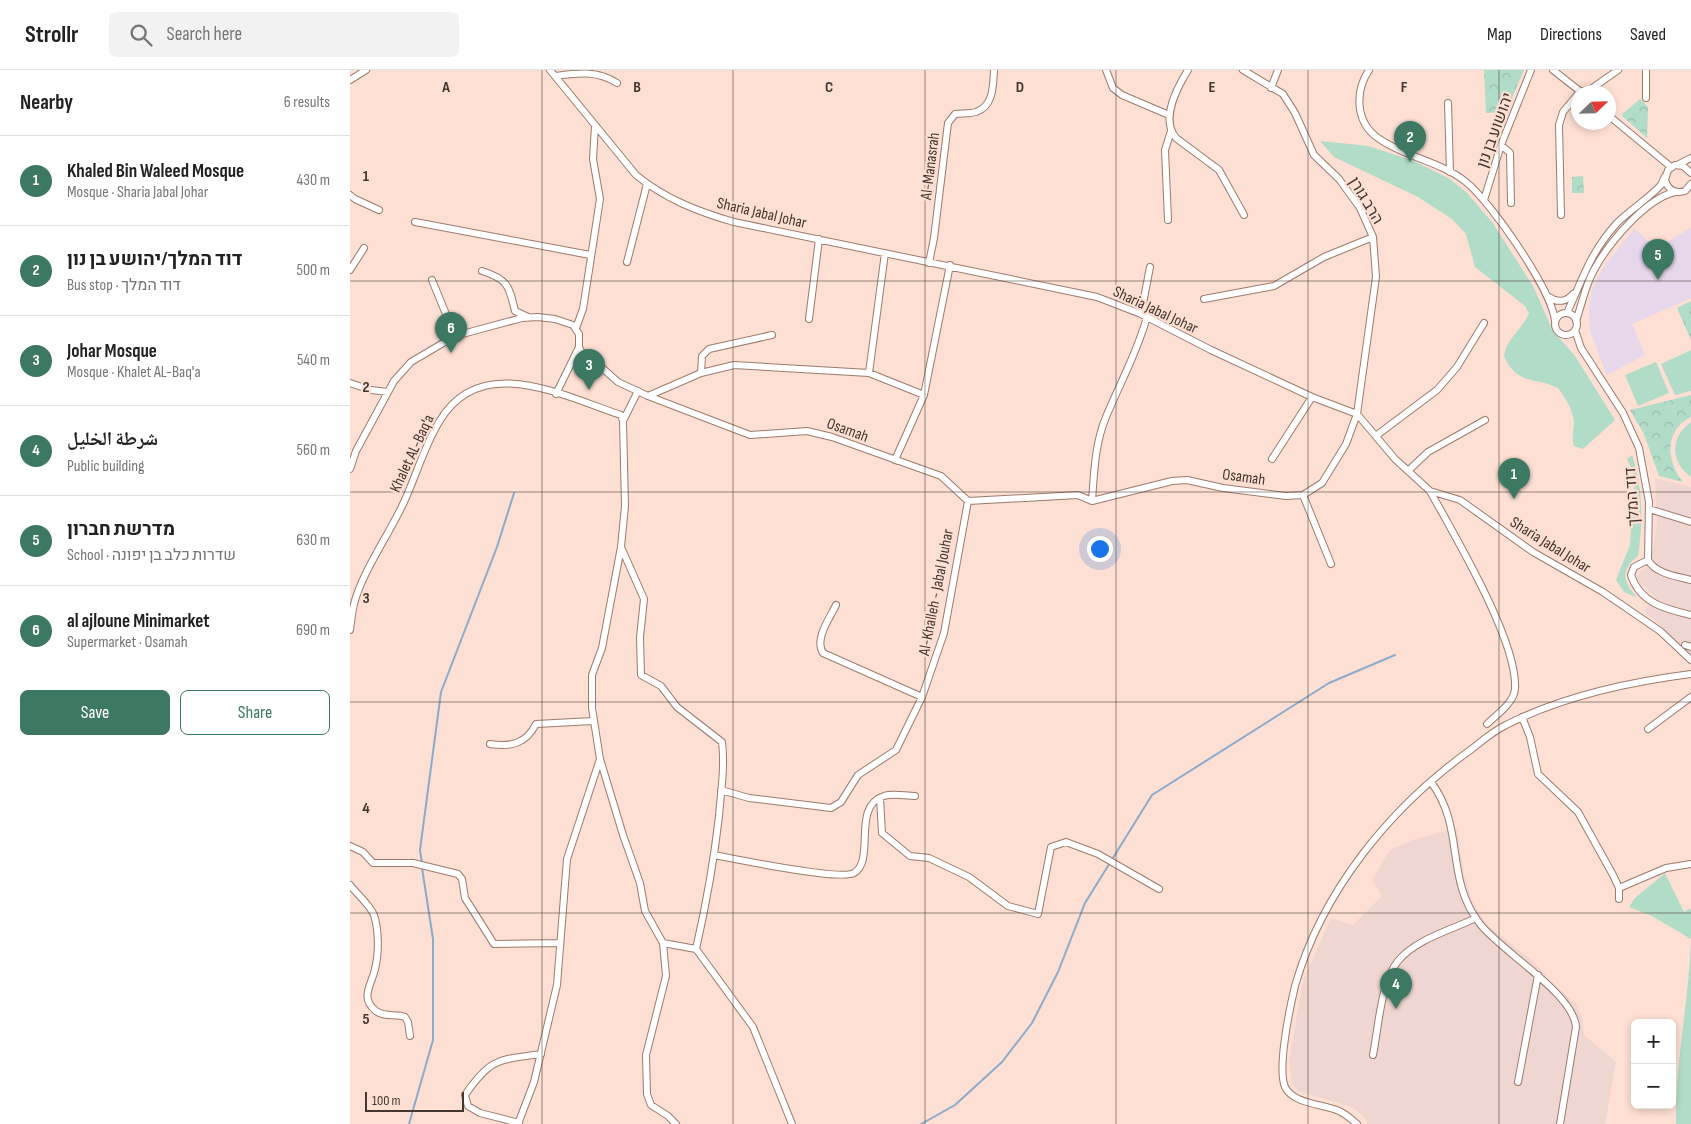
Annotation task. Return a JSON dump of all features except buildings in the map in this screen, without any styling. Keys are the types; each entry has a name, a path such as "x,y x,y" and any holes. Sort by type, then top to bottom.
{"street":[{"path":"350,80 366,70"},
{"name":"Sharia Jabal Johar","path":"550,70 636,176 680,203 708,214 929,263 950,265 1097,297 1144,316 1211,350 1312,397 1357,414 1377,435 1395,459 1430,491 1460,500 1533,552 1602,592 1660,631 1691,660"},
{"name":"Al-Manasrah","path":"929,263 934,238 948,122 955,114 975,112 988,102 992,94 994,70"},
{"path":"1106,70 1113,88 1122,95 1169,115"},
{"path":"1168,220 1165,150 1171,131 1169,115 1180,83 1188,70"},
{"name":"הרב גורן","path":"1243,70 1283,94 1295,113 1314,155 1339,179 1360,208 1373,237 1376,277 1357,414"},
{"path":"1271,88 1278,70"},
{"path":"1369,70 1360,90 1359,100 1362,117 1371,132 1385,142 1450,172 1465,182 1484,200 1546,294 1550,302 1557,331 1565,335 1575,330 1576,321 1594,271 1611,245 1642,213 1662,197 1675,192 1688,192 1691,184"},
{"name":"יהושוע בן נון","path":"1484,200 1502,145 1531,70"},
{"path":"1553,70 1571,85"},
{"path":"1597,85 1618,70"},
{"path":"1646,70 1646,98"},
{"path":"555,76 588,72 606,76 617,83"},
{"path":"1448,103 1450,172"},
{"path":"1561,215 1559,125 1563,112 1571,103"},
{"path":"1616,121 1673,166 1683,166 1691,173"},
{"path":"556,394 579,346 576,328 583,309 600,193 593,159 594,126"},
{"path":"1171,131 1176,138 1219,170 1244,215"},
{"path":"1502,145 1510,153 1511,203"},
{"path":"1555,321 1565,314 1585,267 1619,221 1661,185 1673,166 1691,158"},
{"path":"1665,176 1668,188 1675,192"},
{"path":"627,262 647,184"},
{"path":"350,195 355,200 379,210"},
{"path":"415,222 590,255"},
{"path":"1204,299 1274,286 1324,257 1373,237"},
{"path":"809,319 819,239"},
{"path":"350,270 364,248"},
{"path":"869,373 885,253"},
{"path":"904,464 895,460 924,395 950,265"},
{"path":"1092,501 1095,464 1105,418 1132,362 1144,316 1150,267"},
{"path":"482,271 501,277 507,286 515,312 529,317 555,319 570,323 576,328"},
{"path":"432,280 455,336"},
{"path":"1546,294 1553,300 1562,301 1569,299 1576,289"},
{"path":"1550,302 1565,314 1572,316 1576,321"},
{"path":"350,469 356,451 388,392 405,366 455,336 529,317"},
{"path":"1377,435 1436,390 1457,366 1484,323"},
{"name":"דוד המלך","path":"1575,330 1581,348 1620,409 1636,441 1644,463 1649,509 1648,560"},
{"path":"700,373 702,356 709,349 772,335"},
{"name":"דוד המלך","path":"1565,335 1581,348"},
{"name":"Osamah","path":"579,346 584,355 591,358 618,382 648,396 750,435 816,432 942,476 968,501 1078,495 1092,501 1172,481 1186,480 1223,488 1292,496 1303,495"},
{"path":"648,396 700,373 734,365 869,373 924,395"},
{"path":"350,383 371,390 388,392"},
{"name":"Khalet AL-Baq'a","path":"350,630 354,603 404,502 435,430 448,409 473,390 496,383 527,384 621,415 623,421"},
{"path":"638,391 623,421 625,506 621,547 602,648 592,676 593,720 600,759 640,883 645,911 663,943 666,976 646,1055 647,1094 652,1105 676,1124"},
{"path":"1272,460 1312,397"},
{"path":"1332,564 1303,495 1318,487 1326,477 1346,444 1357,414"},
{"path":"1408,471 1428,452 1485,420"},
{"path":"1430,491 1478,580 1512,660 1515,690 1513,696 1487,724"},
{"name":"Al-Khalleh - Jabal Jouhar","path":"721,790 749,798 825,808 834,807 840,802 858,774 896,750 922,697 944,633 968,501"},
{"path":"1649,509 1691,522"},
{"path":"621,547 644,599 640,672 643,677 661,686 677,707 694,718 722,742 721,790 714,855 696,949"},
{"path":"1691,580 1662,572 1654,568 1648,560 1634,567 1631,575 1636,588 1650,602 1691,615"},
{"path":"836,605 820,639 820,646 824,653 922,697"},
{"path":"1357,1124 1340,1111 1295,1097 1285,1086 1283,1062 1293,994 1307,951 1340,888 1378,834 1402,808 1431,782 1498,730 1562,701 1633,684 1691,674"},
{"path":"1648,729 1691,697"},
{"path":"1522,718 1530,738 1538,774 1578,812 1619,888 1619,899"},
{"path":"490,744 508,746 521,741 532,733 536,724 593,720"},
{"path":"541,1054 499,1060 487,1069 466,1095 468,1106 480,1113 518,1123 534,1082 541,1054 558,985 567,858 600,759"},
{"path":"1431,782 1441,797 1451,821 1460,887 1476,918 1487,933 1538,975 1569,1006 1576,1019 1560,1124"},
{"path":"714,855 818,873 852,874 861,864 869,811 880,798 888,795 915,796"},
{"path":"880,798 882,833 910,856 928,858 969,877 1008,906 1038,914 1051,847 1066,842 1098,854 1159,890"},
{"path":"350,846 363,852 373,863 413,864 459,875 465,898 494,944 560,943"},
{"path":"1619,888 1666,868 1691,864"},
{"path":"350,885 370,908 375,920 378,949 375,970 367,990 369,1003 380,1014 405,1017 408,1022 410,1036"},
{"path":"1374,1055 1382,1008 1396,963 1415,947 1476,918"},
{"path":"663,943 696,949 753,1027 792,1124"},
{"path":"1518,1082 1538,975"}],"shaded area":[{"path":"1635,228 1655,249 1691,228 1691,298 1632,324 1645,355 1607,375 1590,331 1589,309 1592,289 1604,266"},
{"path":"1655,478 1691,487 1691,654 1644,611 1656,598 1636,578 1640,571 1647,568 1653,550 1657,523"},
{"path":"1457,828 1464,875 1472,901 1486,924 1535,963 1576,1004 1582,1017 1584,1035 1616,1062 1605,1124 1368,1124 1365,1118 1352,1107 1298,1091 1292,1083 1289,1060 1303,981 1331,918 1353,925 1382,896 1372,880 1390,850 1412,840"}],"green space":[{"path":"1484,70 1524,70 1506,112 1486,113"},
{"path":"1640,99 1648,107 1647,138 1621,115"},
{"path":"1320,141 1368,146 1414,161 1450,179 1467,193 1492,222 1533,286 1553,331 1575,356 1615,420 1583,449 1574,446 1572,413 1558,388 1521,376 1509,366 1504,356 1505,350 1529,313 1525,306 1475,267 1466,234 1452,219 1418,197 1334,157"},
{"path":"1583,176 1584,193 1572,193 1572,177"},
{"path":"1691,301 1691,340 1677,308"},
{"path":"1691,350 1691,391 1675,395 1661,364"},
{"path":"1656,362 1669,393 1638,406 1625,375"},
{"path":"1691,395 1691,417 1676,430 1670,446 1673,465 1683,482 1659,476 1644,434 1630,410"},
{"path":"1691,422 1691,477 1679,464 1675,450 1679,435"},
{"path":"1632,455 1640,492 1641,531 1638,556 1628,566 1626,577 1629,588 1638,598 1624,592 1616,580 1630,545 1630,518 1635,485 1633,472 1627,459"},
{"path":"1665,873 1684,912 1691,908 1691,939 1652,916 1629,907 1635,898"},
{"path":"1691,940 1691,1124 1676,1124 1678,1078"}],"waterway":[{"path":"422,863 420,850 441,692 497,547 514,493"},
{"path":"921,1124 955,1105 1002,1062 1032,1023 1058,972 1085,903 1152,795 1329,683 1395,655"},
{"path":"409,1124 433,1040 433,939 422,868"}],"place":[{"name":"דוד המלך/יהושע בן נון","path":"1410,162"},
{"name":"מדרשת חברון","path":"1658,280"},
{"name":"al ajloune Minimarket","path":"451,353"},
{"name":"Johar Mosque","path":"589,390"},
{"name":"Khaled Bin Waleed Mosque","path":"1514,499"},
{"name":"شرطة الخليل","path":"1396,1009"}]}
